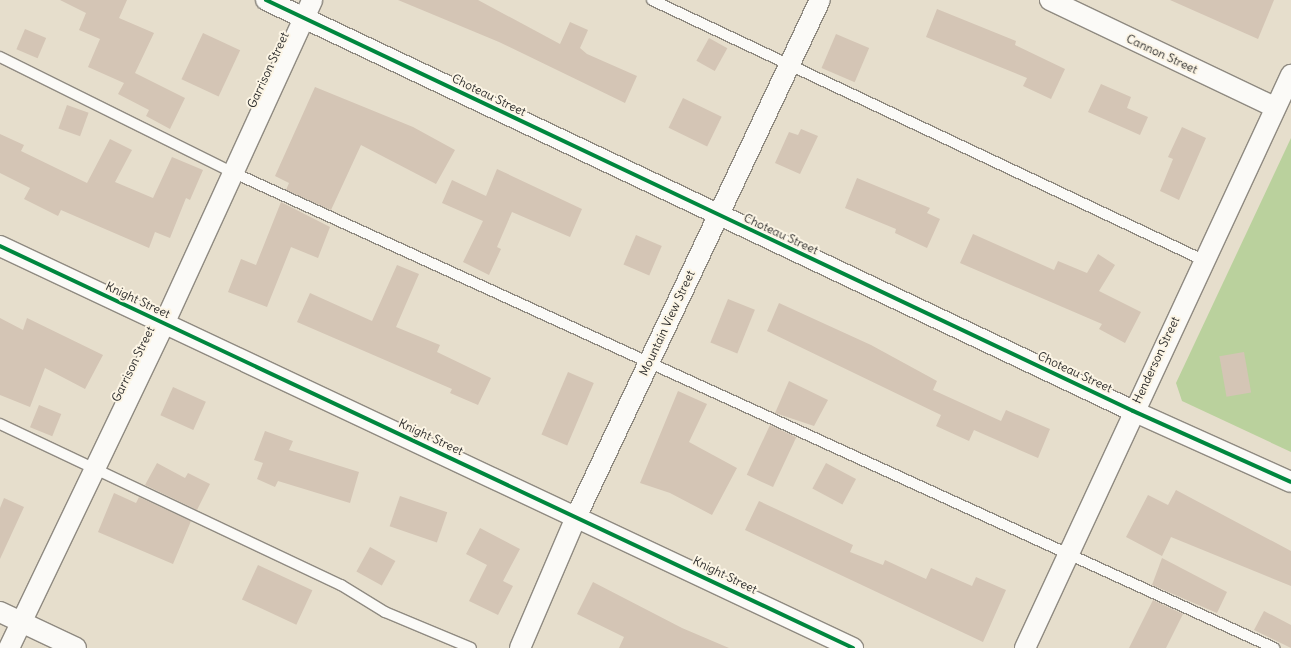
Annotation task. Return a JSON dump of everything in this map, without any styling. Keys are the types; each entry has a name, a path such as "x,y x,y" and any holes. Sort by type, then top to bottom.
{"street":[{"name":"Choteau Street","path":"266,0 1133,411 1291,482"},
{"name":"Garrison Street","path":"9,648 164,324 232,172 312,0"},
{"name":"Mountain View Street","path":"520,648 576,515 820,0"},
{"name":"Cannon Street","path":"1050,0 1274,107"},
{"name":"Henderson Street","path":"1025,648 1274,107 1291,75"},
{"name":"Knight Street","path":"0,246 164,324 576,515 853,648"},
{"path":"0,612 76,648"}],"lane":[{"path":"652,0 1203,260"},
{"path":"0,57 232,172 648,364 1068,553 1274,648"},
{"path":"0,424 340,585 385,612 471,648"}],"green space":[{"path":"1291,138 1291,452 1182,401 1176,383"}],"building":[{"path":"60,0 127,0 119,18 154,33 135,73 185,98 170,129 146,116 149,110 118,94 124,83 88,67 100,39 79,30 86,13"},
{"path":"398,0 478,0 560,44 570,22 588,30 580,48 587,54 637,76 625,103 499,42"},
{"path":"1170,0 1274,0 1258,39"},
{"path":"937,9 1016,41 1015,45 1065,69 1051,99 1023,86 1027,78 926,37"},
{"path":"25,29 46,38 38,58 16,49"},
{"path":"203,33 240,50 219,97 181,79"},
{"path":"836,34 869,48 855,82 822,68"},
{"path":"709,38 727,48 715,71 696,61"},
{"path":"1101,84 1131,97 1127,108 1148,117 1140,135 1088,112"},
{"path":"315,87 413,127 455,150 436,184 361,145 331,210 286,190 289,183 275,176"},
{"path":"683,98 722,117 707,147 669,128"},
{"path":"67,105 89,113 80,136 58,128"},
{"path":"1182,127 1206,138 1179,200 1160,191 1173,159 1168,157"},
{"path":"801,129 818,136 800,174 775,163 789,132 798,135"},
{"path":"0,134 24,145 21,151 87,183 110,139 132,150 115,182 153,198 172,157 203,170 190,200 186,198 170,238 155,232 149,248 61,210 58,216 24,199 30,188 0,173"},
{"path":"497,169 582,209 570,237 512,212 497,247 501,249 489,275 463,262 483,221 442,203 452,180 486,196"},
{"path":"857,178 930,208 927,213 940,219 927,248 895,233 896,229 845,208"},
{"path":"281,202 330,227 318,258 291,247 267,307 228,292 241,259 256,265"},
{"path":"973,234 1054,270 1058,261 1087,273 1098,254 1115,265 1099,291 1141,312 1125,343 1099,329 1102,324 960,263"},
{"path":"636,235 662,246 649,275 623,264"},
{"path":"397,265 419,274 396,327 440,345 437,352 491,378 478,405 450,393 452,389 297,322 310,293 372,321"},
{"path":"728,299 755,310 737,353 710,343"},
{"path":"779,303 871,345 937,381 933,390 1001,421 1006,410 1050,429 1038,458 974,430 969,441 936,426 941,415 767,331"},
{"path":"0,318 23,330 27,318 103,355 85,389 45,368 30,407 0,395"},
{"path":"1244,352 1251,392 1226,397 1219,356"},
{"path":"568,372 594,383 567,446 541,435"},
{"path":"789,381 828,400 814,426 775,413"},
{"path":"173,387 206,402 193,430 160,415"},
{"path":"678,391 707,404 689,442 737,468 712,515 670,493 640,483"},
{"path":"39,405 61,414 52,436 30,427"},
{"path":"770,425 796,437 773,487 747,475"},
{"path":"265,431 293,441 289,450 359,472 350,503 278,481 275,487 257,479 263,463 254,460"},
{"path":"157,463 185,478 188,473 210,484 197,510 145,485"},
{"path":"826,463 856,479 842,505 812,489"},
{"path":"1176,490 1291,551 1291,586 1171,537 1162,556 1126,537 1148,495 1168,505"},
{"path":"114,493 136,503 139,497 191,521 173,564 98,532"},
{"path":"400,496 447,512 437,543 390,526"},
{"path":"4,498 24,507 0,559 0,508"},
{"path":"759,501 853,545 850,552 883,565 885,560 926,579 931,568 972,586 976,577 1006,590 983,642 745,530"},
{"path":"480,528 520,549 503,581 513,586 498,615 469,601 487,565 466,554"},
{"path":"370,547 395,561 382,586 356,571"},
{"path":"1162,558 1227,592 1217,613 1152,585"},
{"path":"258,565 312,590 296,625 242,599"},
{"path":"593,582 682,628 729,648 619,648 624,637 577,614"},
{"path":"1153,600 1183,614 1166,648 1129,648"},
{"path":"1264,611 1291,625 1291,648 1254,630"}],"cycle path":[{"path":"266,0 1133,411 1291,482"},
{"path":"0,246 853,648"}]}
